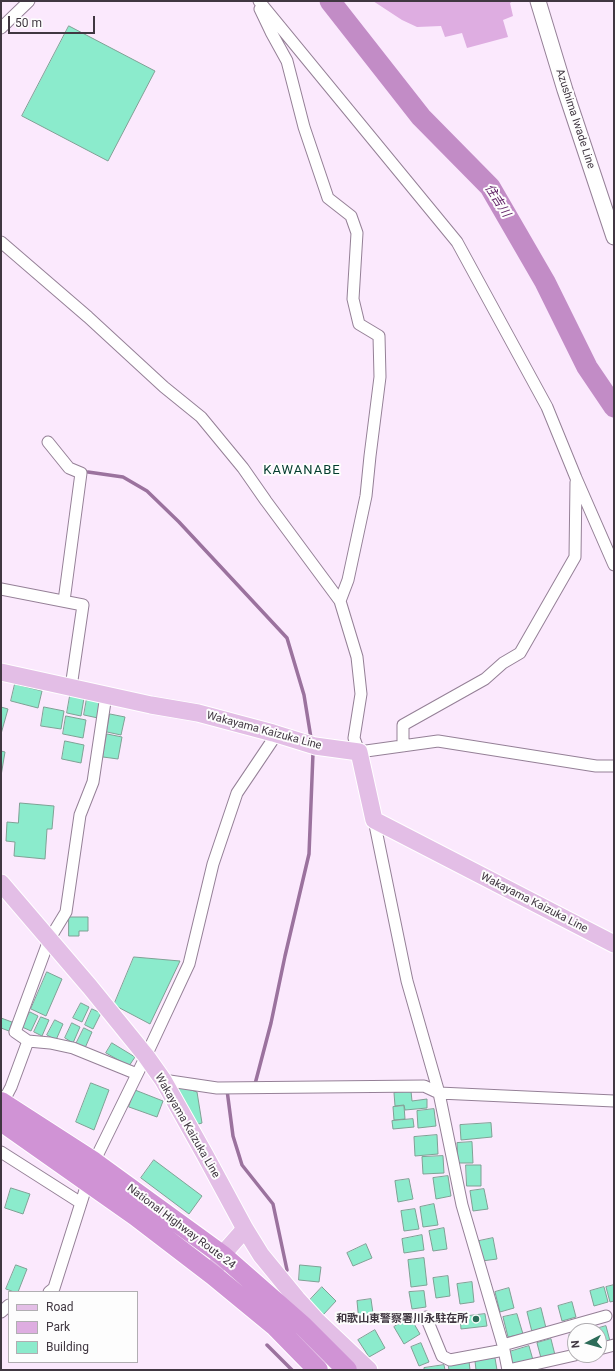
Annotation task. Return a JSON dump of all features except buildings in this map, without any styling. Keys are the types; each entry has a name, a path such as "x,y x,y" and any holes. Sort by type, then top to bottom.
{"highway":[{"name":"National Highway Route 24","path":"1,1108 94,1162 222,1255 303,1326 348,1370"},
{"name":"National Highway Route 24","path":"1,1108 88,1182 136,1216 213,1275 275,1326 318,1370"}],"main road":[{"name":"Azushima Iwade Line","path":"538,1 614,237"},
{"name":"Wakayama Kaizuka Line","path":"1,672 151,705 198,713 315,746 359,752"},
{"path":"359,752 374,820"},
{"name":"Wakayama Kaizuka Line","path":"374,820 614,944"},
{"name":"Wakayama Kaizuka Line","path":"1,883 48,940 90,987 146,1056 163,1080 245,1230 261,1255 296,1299 369,1370"},
{"path":"213,1275 222,1255 245,1230"}],"street":[{"path":"1,28 29,1"},
{"path":"258,1 457,242 547,407 614,564"},
{"path":"258,1 271,32 287,61 304,127 328,198 351,216 357,233 353,299 359,324 380,336 380,377 366,496 348,580 340,601"},
{"path":"1,242 88,317 164,387 201,417 243,468 340,601 358,657 361,694 354,738 359,752 438,741 596,766 614,766"},
{"path":"48,442 69,468 81,473 64,601"},
{"path":"404,746 403,725 485,679 503,663 520,653 574,557 576,478"},
{"path":"1,589 83,605 71,688"},
{"path":"106,695 93,782 80,815 66,912 48,940 15,1032 28,1041 50,1043 73,1048 137,1074"},
{"path":"50,1291 54,1288 94,1162 189,964 213,864 237,793 272,741 273,733"},
{"path":"374,820 406,981 439,1093 462,1205 508,1370 567,1357"},
{"path":"1,1108 11,1087 28,1041"},
{"path":"163,1080 217,1088 424,1086 439,1093 614,1101"},
{"path":"1,1152 81,1204"},
{"path":"426,1316 442,1356 450,1360 503,1348 606,1316"}],"green space":[{"path":"373,1 513,1 510,3 513,16 503,20 508,37 467,48 462,33 445,37 441,26 417,27 402,20"}],"waterway":[{"name":"住吉川","path":"330,1 421,117 490,187 545,282 587,367 614,407"},
{"path":"88,472 123,477 147,491 179,522 287,638 304,695 311,738"},
{"path":"254,1084 271,1023 309,854 313,753"},
{"path":"227,1090 233,1136 242,1165 273,1204 287,1270"},
{"path":"267,1345 292,1370"}],"place":[{"name":"和歌山東警察署川永駐在所","path":"476,1319"}],"district":[{"name":"KAWANABE","path":"302,471"}]}
